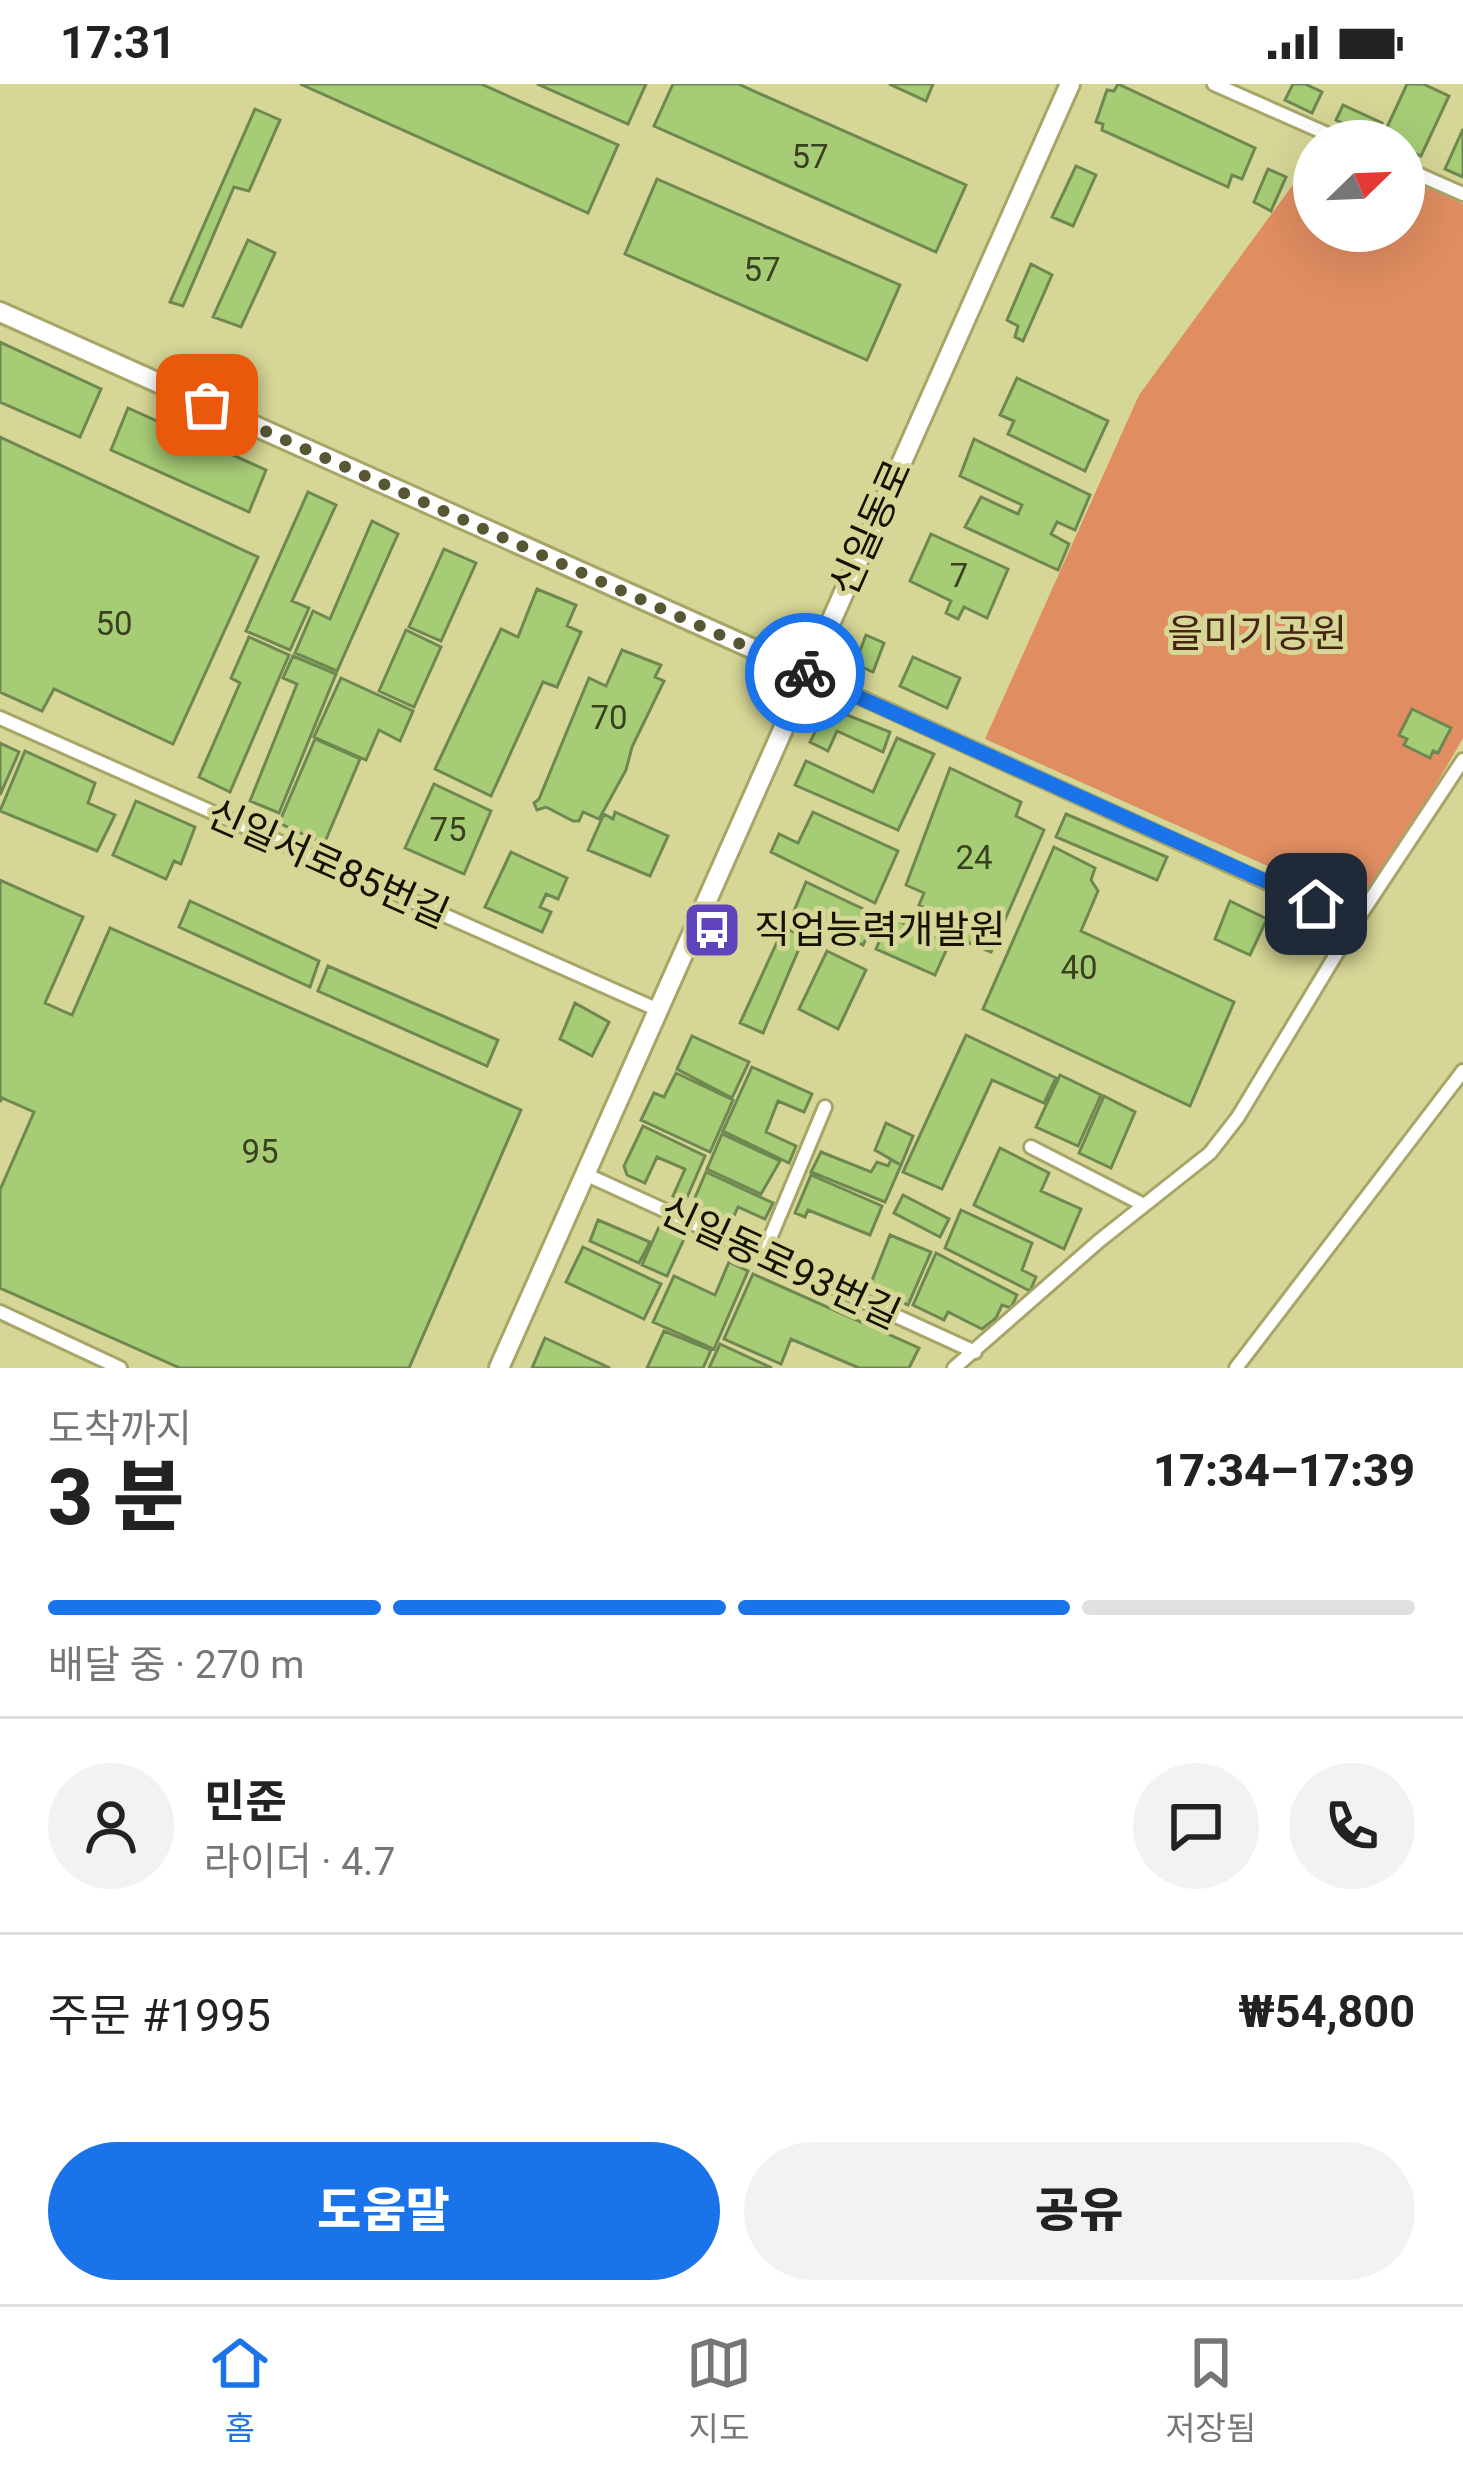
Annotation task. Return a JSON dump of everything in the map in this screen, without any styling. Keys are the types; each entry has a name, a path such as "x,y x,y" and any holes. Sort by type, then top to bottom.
{"main road":[{"name":"신일동로","path":"499,1368 1070,84"},
{"path":"0,312 806,673"}],"street":[{"path":"1214,84 1295,120"},
{"path":"1425,177 1463,194"},
{"path":"806,673 1355,923"},
{"name":"신일서로85번길","path":"0,718 656,1009"},
{"path":"954,1368 1210,1153 1238,1117 1355,923 1463,760"},
{"path":"1236,1368 1463,1072"},
{"path":"763,1255 825,1107"},
{"path":"1031,1147 1144,1205"},
{"name":"신일동로93번길","path":"584,1174 975,1352"},
{"path":"0,1312 120,1368"}],"green space":[{"name":"을미기공원","path":"1293,185 1293,252 1425,252 1425,187 1463,204 1463,738 1377,886 1343,900 985,739 1139,395"}],"building":[{"path":"300,84 481,84 618,145 588,213"},
{"path":"537,84 646,84 628,124"},
{"path":"673,84 738,84 966,185 936,252 654,126"},
{"path":"889,84 933,84 926,101"},
{"path":"1118,84 1255,148 1242,179 1232,175 1228,187 1102,130 1103,124 1096,122 1107,90 1114,91"},
{"path":"1293,84 1322,92 1312,113 1285,100"},
{"path":"1407,84 1423,84 1449,96 1425,147 1425,120 1390,120"},
{"path":"1343,105 1376,120 1336,120"},
{"path":"255,109 280,120 249,191 234,187 183,306 170,302"},
{"path":"1463,129 1463,177 1445,169"},
{"path":"1076,166 1096,175 1073,226 1052,217"},
{"path":"1268,169 1286,177 1271,211 1254,202"},
{"path":"657,179 900,285 867,360 625,254"},
{"path":"248,240 275,253 241,327 213,317"},
{"path":"1031,264 1052,275 1023,341 1015,337 1018,326 1007,320"},
{"path":"0,342 101,389 80,437 0,402"},
{"path":"1017,378 1108,421 1085,471 1008,434 1014,421 1000,415"},
{"path":"128,408 266,470 249,512 111,450"},
{"path":"0,437 258,557 173,744 54,689 42,711 0,692"},
{"path":"974,439 1090,495 1075,530 1057,522 1051,534 1069,544 1058,570 965,527 981,497 1018,514 1022,505 960,476"},
{"path":"308,492 336,505 292,601 309,608 290,650 246,631"},
{"path":"372,521 398,534 337,671 295,653 313,611 330,619"},
{"path":"931,534 1008,569 987,618 964,607 958,619 946,613 951,601 910,581"},
{"path":"444,549 476,563 441,641 409,627"},
{"path":"537,589 576,605 567,626 581,632 557,687 543,682 491,796 435,769 501,629 518,637"},
{"path":"406,630 441,647 414,707 379,691"},
{"path":"866,635 884,643 873,672 855,664"},
{"path":"249,637 289,655 230,792 199,777 240,683 231,678"},
{"path":"622,650 661,665 655,677 664,681 626,770 599,819 583,812 579,821 573,821 546,807 537,810 534,803 589,678 606,686"},
{"path":"293,656 336,674 279,813 250,801 297,684 283,678"},
{"path":"913,657 960,678 947,708 900,686"},
{"path":"341,678 413,711 400,741 379,730 366,760 314,737"},
{"path":"832,709 890,732 883,752 837,731 828,751 810,742 825,712"},
{"path":"1412,709 1451,728 1438,753 1433,751 1430,758 1404,745 1407,739 1399,735"},
{"path":"897,738 934,754 898,830 795,785 806,761 873,792"},
{"path":"315,739 360,759 324,844 279,823"},
{"path":"0,743 19,752 0,795"},
{"path":"25,751 95,783 88,803 115,815 97,851 0,811"},
{"path":"950,768 1021,802 1016,816 1044,830 991,952 943,932 948,919 919,905 924,893 906,885"},
{"path":"434,784 491,811 464,874 405,848"},
{"path":"136,801 195,827 181,864 174,861 166,879 113,855"},
{"path":"615,812 668,836 650,876 588,850 604,814 613,819"},
{"path":"813,812 898,851 875,903 771,852 779,834 798,843"},
{"path":"1066,814 1167,857 1157,880 1056,837"},
{"path":"1054,847 1095,868 1091,880 1098,891 1081,931 1234,1002 1190,1106 983,1009"},
{"path":"511,852 567,878 558,899 546,894 540,907 551,912 542,932 485,907"},
{"path":"0,880 83,917 45,1003 72,1015 110,928 521,1110 409,1368 180,1368 0,1288 0,1190 34,1112 2,1098 0,1102"},
{"path":"806,882 878,916 863,945 794,911"},
{"path":"190,901 319,961 310,987 179,927"},
{"path":"1230,901 1267,919 1250,955 1215,939"},
{"path":"890,917 949,944 935,975 876,949"},
{"path":"779,925 804,937 763,1033 740,1023 778,940 773,933"},
{"path":"827,951 866,970 838,1029 799,1009"},
{"path":"328,966 498,1040 487,1066 318,991"},
{"path":"575,1003 609,1022 592,1056 560,1039"},
{"path":"966,1035 1056,1078 1044,1103 992,1080 942,1189 903,1172"},
{"path":"692,1036 749,1062 732,1098 677,1069"},
{"path":"752,1067 812,1094 804,1112 778,1101 766,1132 796,1146 789,1163 723,1131"},
{"path":"676,1073 733,1100 710,1152 641,1120 654,1093 664,1097"},
{"path":"1060,1075 1101,1095 1078,1146 1036,1127"},
{"path":"1104,1096 1135,1112 1111,1168 1079,1153"},
{"path":"886,1123 913,1136 901,1165 875,1150"},
{"path":"643,1126 705,1156 685,1202 673,1196 685,1169 657,1157 645,1183 627,1175 624,1166"},
{"path":"722,1134 780,1161 761,1194 707,1169"},
{"path":"1000,1148 1049,1173 1041,1191 1081,1209 1064,1249 974,1205"},
{"path":"821,1152 871,1172 877,1162 888,1166 891,1160 901,1165 885,1202 811,1172"},
{"path":"706,1172 773,1203 765,1219 738,1207 730,1225 691,1207"},
{"path":"811,1175 882,1206 870,1235 808,1210 805,1217 795,1213"},
{"path":"903,1195 949,1219 940,1237 894,1213"},
{"path":"961,1210 1032,1243 1022,1270 1036,1277 1030,1291 945,1248"},
{"path":"598,1220 650,1242 639,1263 590,1241"},
{"path":"659,1227 684,1239 667,1276 642,1265"},
{"path":"890,1235 931,1252 908,1305 869,1288"},
{"path":"583,1247 661,1284 644,1319 566,1282"},
{"path":"936,1253 1017,1295 1011,1308 1002,1305 996,1318 982,1329 948,1312 944,1320 913,1305"},
{"path":"729,1262 748,1271 714,1349 653,1322 674,1276 715,1295"},
{"path":"753,1274 919,1348 909,1368 859,1368 791,1339 781,1364 724,1339"},
{"path":"664,1331 711,1350 703,1368 647,1368"},
{"path":"545,1338 610,1368 532,1368"},
{"path":"720,1344 772,1368 709,1368"}],"way so far":[{"path":"207,405 805,673"}],"place":[{"name":"직업능력개발원","path":"712,930"}],"route":[{"path":"805,673 1316,904"}]}
